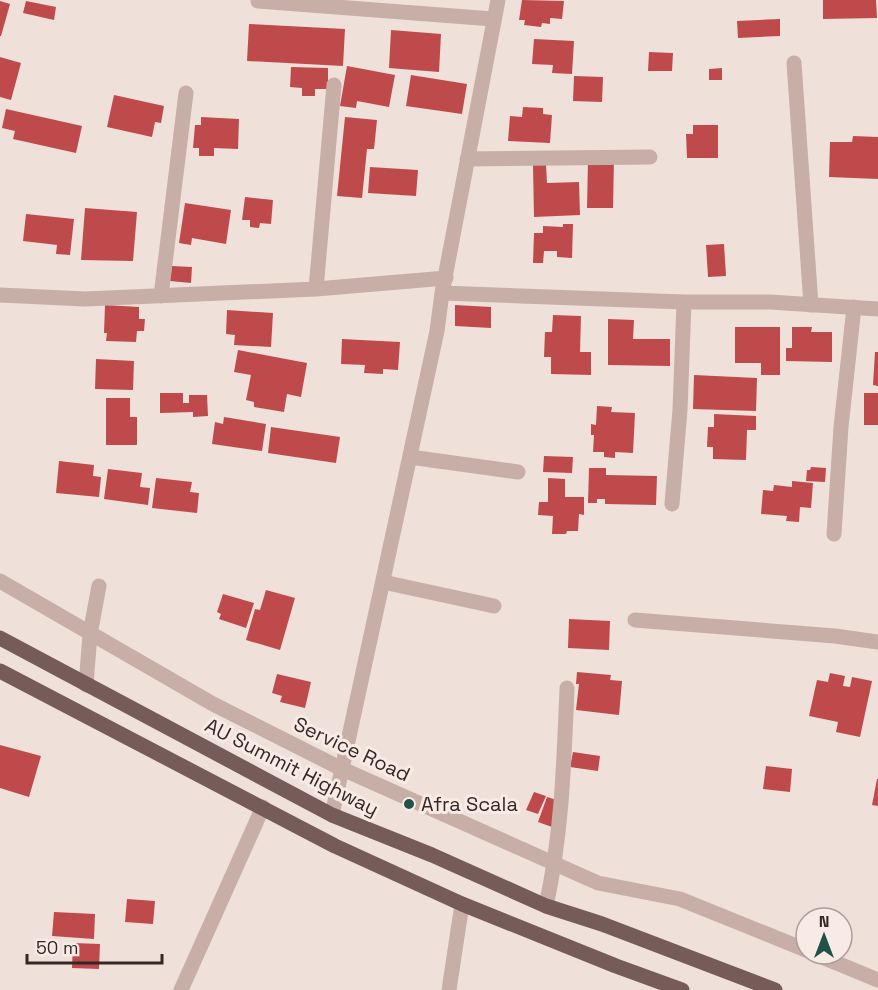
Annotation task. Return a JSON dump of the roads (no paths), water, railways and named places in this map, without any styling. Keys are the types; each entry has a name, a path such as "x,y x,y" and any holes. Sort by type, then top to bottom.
{"main road":[{"name":"AU Summit Highway","path":"0,638 332,815 432,855 546,906 602,924 775,990"},
{"path":"0,671 335,846 462,904 682,990"}],"street":[{"path":"332,815 340,768 437,331 498,0"},
{"path":"258,1 493,19"},
{"path":"794,63 811,305"},
{"path":"316,289 334,85"},
{"path":"161,296 186,93"},
{"path":"467,159 650,157"},
{"path":"0,295 85,299 444,286 684,302 770,302 878,309"},
{"path":"672,504 680,410 684,302"},
{"path":"834,534 841,427 854,307"},
{"path":"410,457 518,472"},
{"name":"Service Road","path":"0,581 213,704 340,768 555,866 598,883 680,899 794,945"},
{"path":"383,582 494,606"},
{"path":"86,685 90,634 99,586"},
{"path":"635,620 835,636 878,642"},
{"path":"546,906 555,866 563,791 567,688"},
{"path":"181,990 263,807"},
{"path":"449,990 462,904"},
{"path":"844,966 878,980"}],"place":[{"name":"Afra Scala","path":"409,804"}]}
